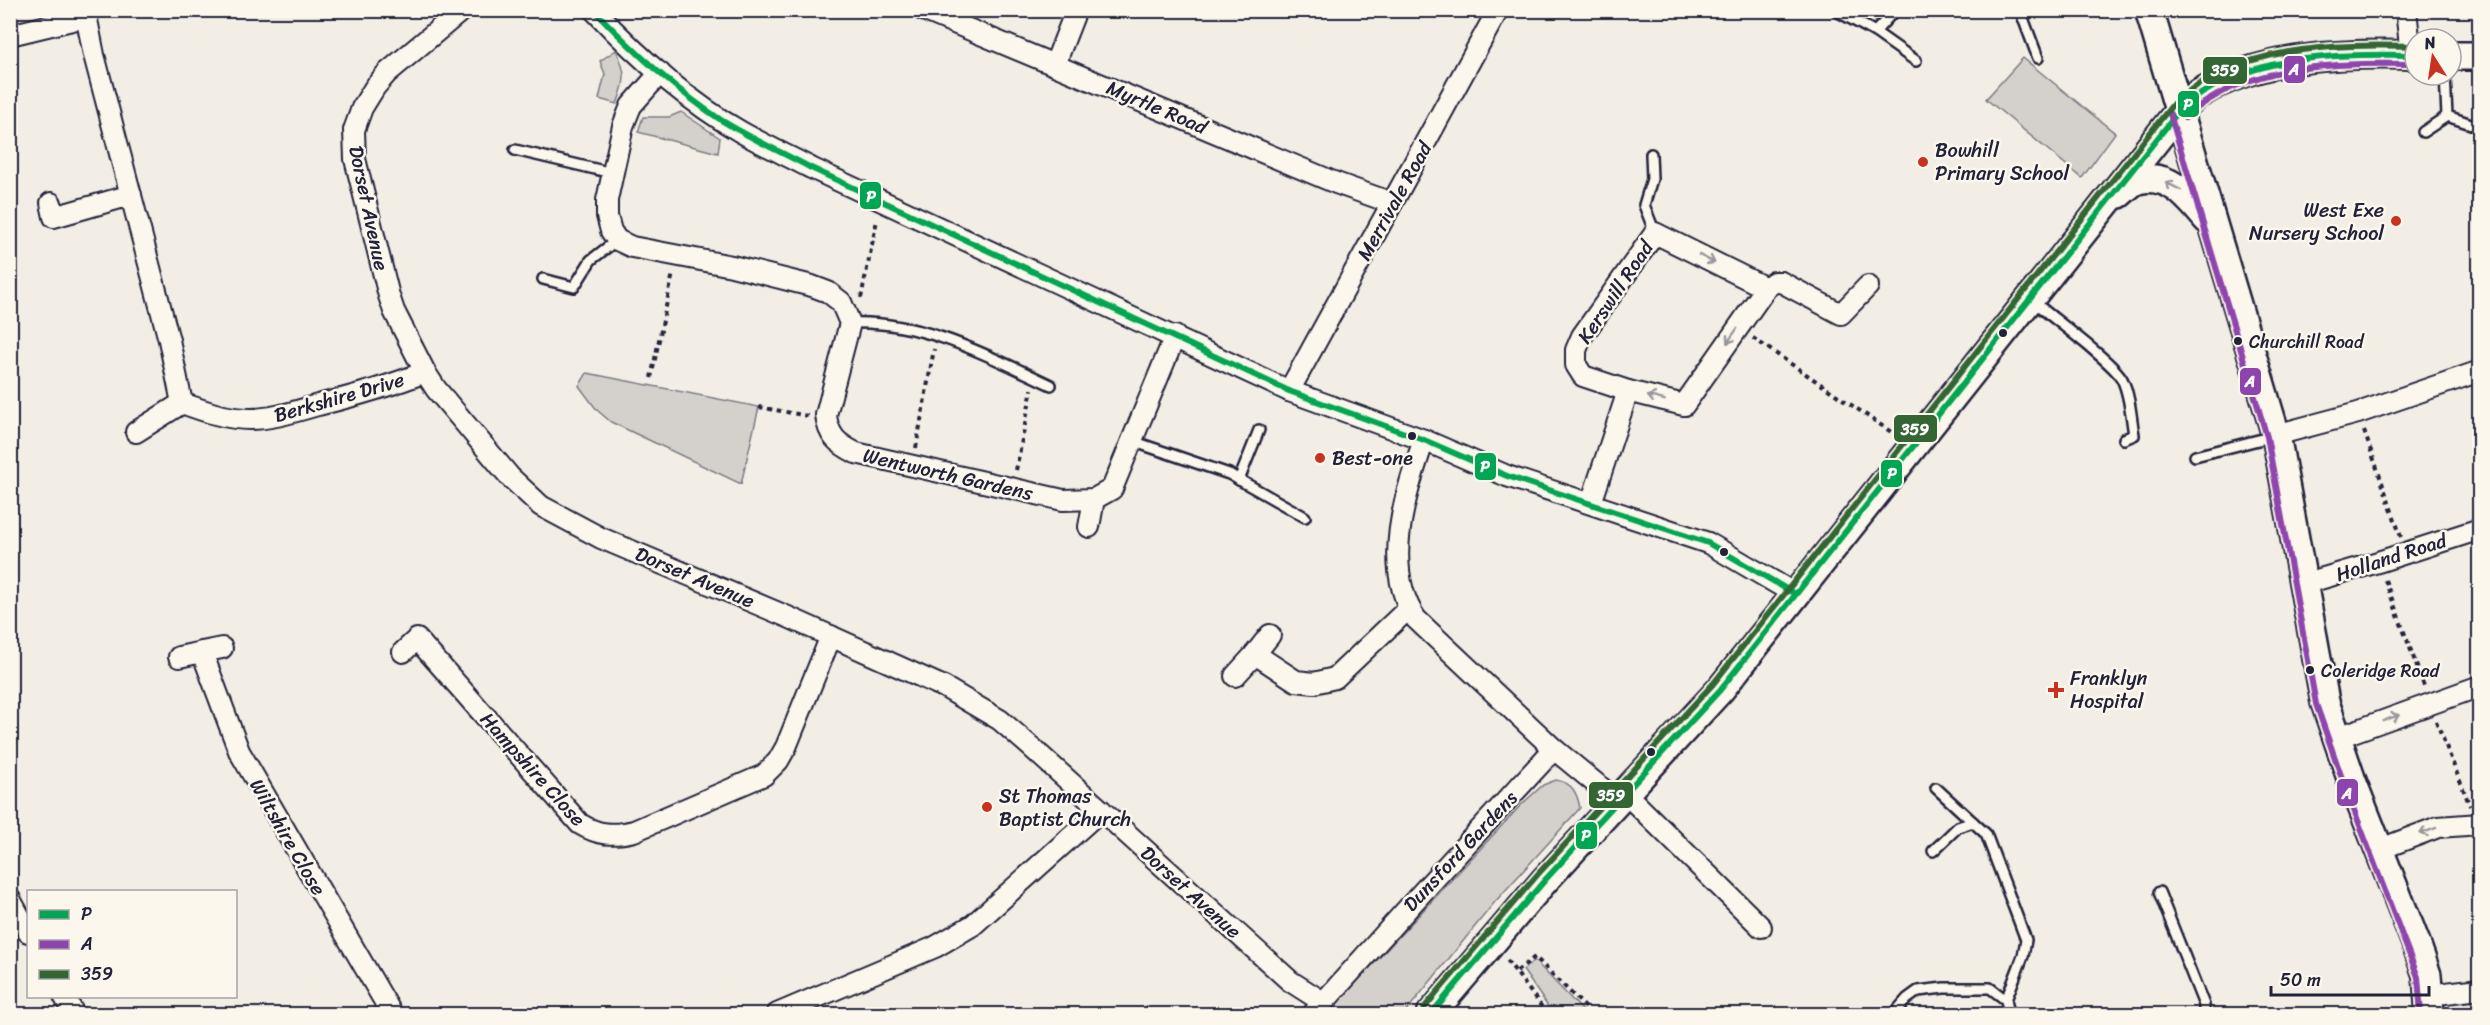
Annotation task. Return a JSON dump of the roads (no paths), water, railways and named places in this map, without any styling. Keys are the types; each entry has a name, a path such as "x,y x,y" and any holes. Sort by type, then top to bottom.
{"main road":[{"path":"2149,10 2276,435 2325,702 2336,738 2427,975 2429,1005"},
{"path":"1431,1014 1620,796 1720,690 2179,111 2198,94 2219,83 2240,74 2280,64 2322,57 2403,55"},
{"path":"2463,56 2480,56"},
{"path":"2111,199 2137,181 2156,179 2177,185 2213,227"}],"street":[{"name":"Dorset Avenue","path":"462,10 387,73 362,108 354,130 355,159 389,296 425,372 453,411 510,477 541,506 601,538 944,687 979,706 1008,726 1318,1008"},
{"path":"594,10 660,73 694,101 740,132 881,201 1289,391 1424,440 1507,476 1708,543 1796,594"},
{"name":"Myrtle Road","path":"922,10 1336,183 1392,203"},
{"path":"1055,64 1076,10"},
{"name":"Merrivale Road","path":"1289,391 1498,10"},
{"path":"2406,10 2409,27"},
{"path":"10,34 88,15 94,56 169,340 182,403 136,432"},
{"path":"660,73 631,106 623,126 607,200 607,216 611,231 617,240 632,247 732,266 812,286 828,292 841,302 853,322"},
{"path":"55,218 131,195"},
{"name":"Kerswill Road","path":"1655,232 1766,288 1684,405 1628,391 1583,376 1576,365 1576,350 1582,336 1655,232"},
{"path":"1766,288 1774,282 1781,282 1841,314 1868,286"},
{"name":"Wentworth Gardens","path":"853,322 826,419 827,429 842,446 856,453 913,467 1063,500 1094,499"},
{"path":"1089,527 1094,499 1112,489 1175,336"},
{"path":"2276,435 2358,413 2480,371"},
{"name":"Berkshire Drive","path":"182,403 208,413 230,417 249,419 276,417 383,388 425,372"},
{"path":"1591,503 1628,391"},
{"path":"1424,440 1401,512 1398,550 1404,600 1416,619 1554,749 1620,796 1761,927"},
{"name":"Holland Road","path":"2303,584 2480,529"},
{"path":"1255,654 1296,681 1314,682 1335,678 1409,608"},
{"path":"1235,676 1270,635"},
{"name":"Hampshire Close","path":"416,640 580,824 594,832 606,835 634,831 764,775 778,761 786,747 831,636"},
{"path":"179,657 222,648"},
{"name":"Wiltshire Close","path":"202,652 239,751 392,1014"},
{"path":"2336,738 2480,686"},
{"name":"Dunsford Gardens","path":"1318,1008 1554,749"},
{"path":"777,1014 935,947 973,925 1101,810"},
{"path":"2378,850 2438,827 2476,824"},
{"path":"10,899 27,930"},
{"path":"2429,1005 2480,989"},
{"path":"65,998 74,1014"}],"lane":[{"path":"1835,10 1875,32 1916,61"},
{"path":"1875,32 1895,10"},
{"path":"2020,10 2038,58"},
{"path":"2446,87 2447,116"},
{"path":"2447,116 2474,125"},
{"path":"2423,132 2447,116"},
{"path":"515,150 612,173"},
{"path":"1651,154 1652,179 1644,204 1655,232"},
{"path":"543,279 574,286 591,260 617,240"},
{"path":"2030,299 2109,365 2121,378 2129,404 2134,435 2124,439"},
{"path":"853,322 884,322 936,335 1051,385"},
{"path":"1239,480 1259,430"},
{"path":"2195,456 2276,435"},
{"path":"1132,441 1239,480 1305,518"},
{"path":"1936,788 1986,834 2026,940 2024,956 2006,1000 2009,1014"},
{"path":"1933,851 1958,827 1973,822"},
{"path":"2159,892 2204,1005 2204,1014"},
{"path":"1894,1014 1907,999 1918,992 1935,989 1990,988 2006,1000"}],"place":[{"name":"Bowhill Primary School","path":"1923,162"},
{"name":"West Exe Nursery School","path":"2396,221"},
{"name":"Churchill Road","path":"2238,341"},
{"name":"Best-one","path":"1320,458"},
{"name":"Coleridge Road","path":"2310,670"},
{"name":"Franklyn Hospital","path":"2056,690"},
{"name":"St Thomas Baptist Church","path":"987,807"}]}
